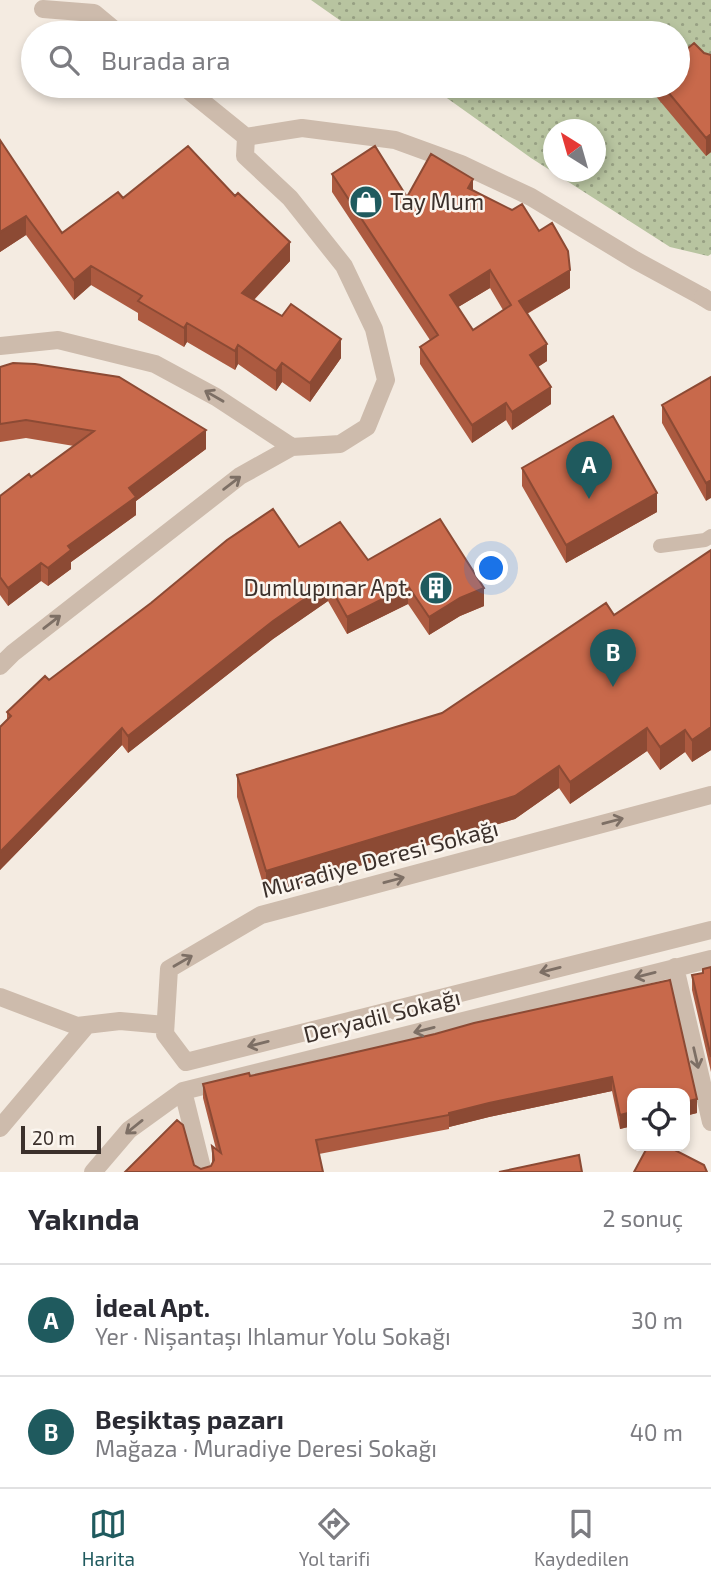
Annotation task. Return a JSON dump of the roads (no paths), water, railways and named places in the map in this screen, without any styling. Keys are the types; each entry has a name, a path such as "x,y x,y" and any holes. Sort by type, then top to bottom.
{"street":[{"path":"43,9 94,13 104,21"},
{"path":"198,98 246,137 302,128 395,140 461,164 531,197 635,260 708,298"},
{"path":"0,666 13,653 240,476 292,447 340,444 367,426 386,380 374,329 345,266 290,198 245,156 246,137"},
{"path":"0,346 58,340 155,364 216,397 292,447"},
{"name":"Muradiye Deresi Sokağı","path":"165,1025 169,969 261,915 711,795"},
{"name":"Deryadil Sokağı","path":"165,1025 165,1034 186,1062 711,930"},
{"name":"Deryadil Sokağı","path":"93,1172 129,1130 183,1091 711,959"},
{"path":"675,967 711,1122"},
{"path":"0,997 77,1026 120,1021 165,1025"},
{"path":"0,1128 87,1025"},
{"path":"183,1091 203,1172"}],"lane":[{"path":"660,547 705,540 711,536"}],"place":[{"name":"Tay Mum","path":"366,202"},
{"name":"İdeal Apt.","path":"589,499"},
{"name":"Dumlupınar Apt.","path":"436,588"},
{"name":"Beşiktaş pazarı","path":"613,687"}]}
